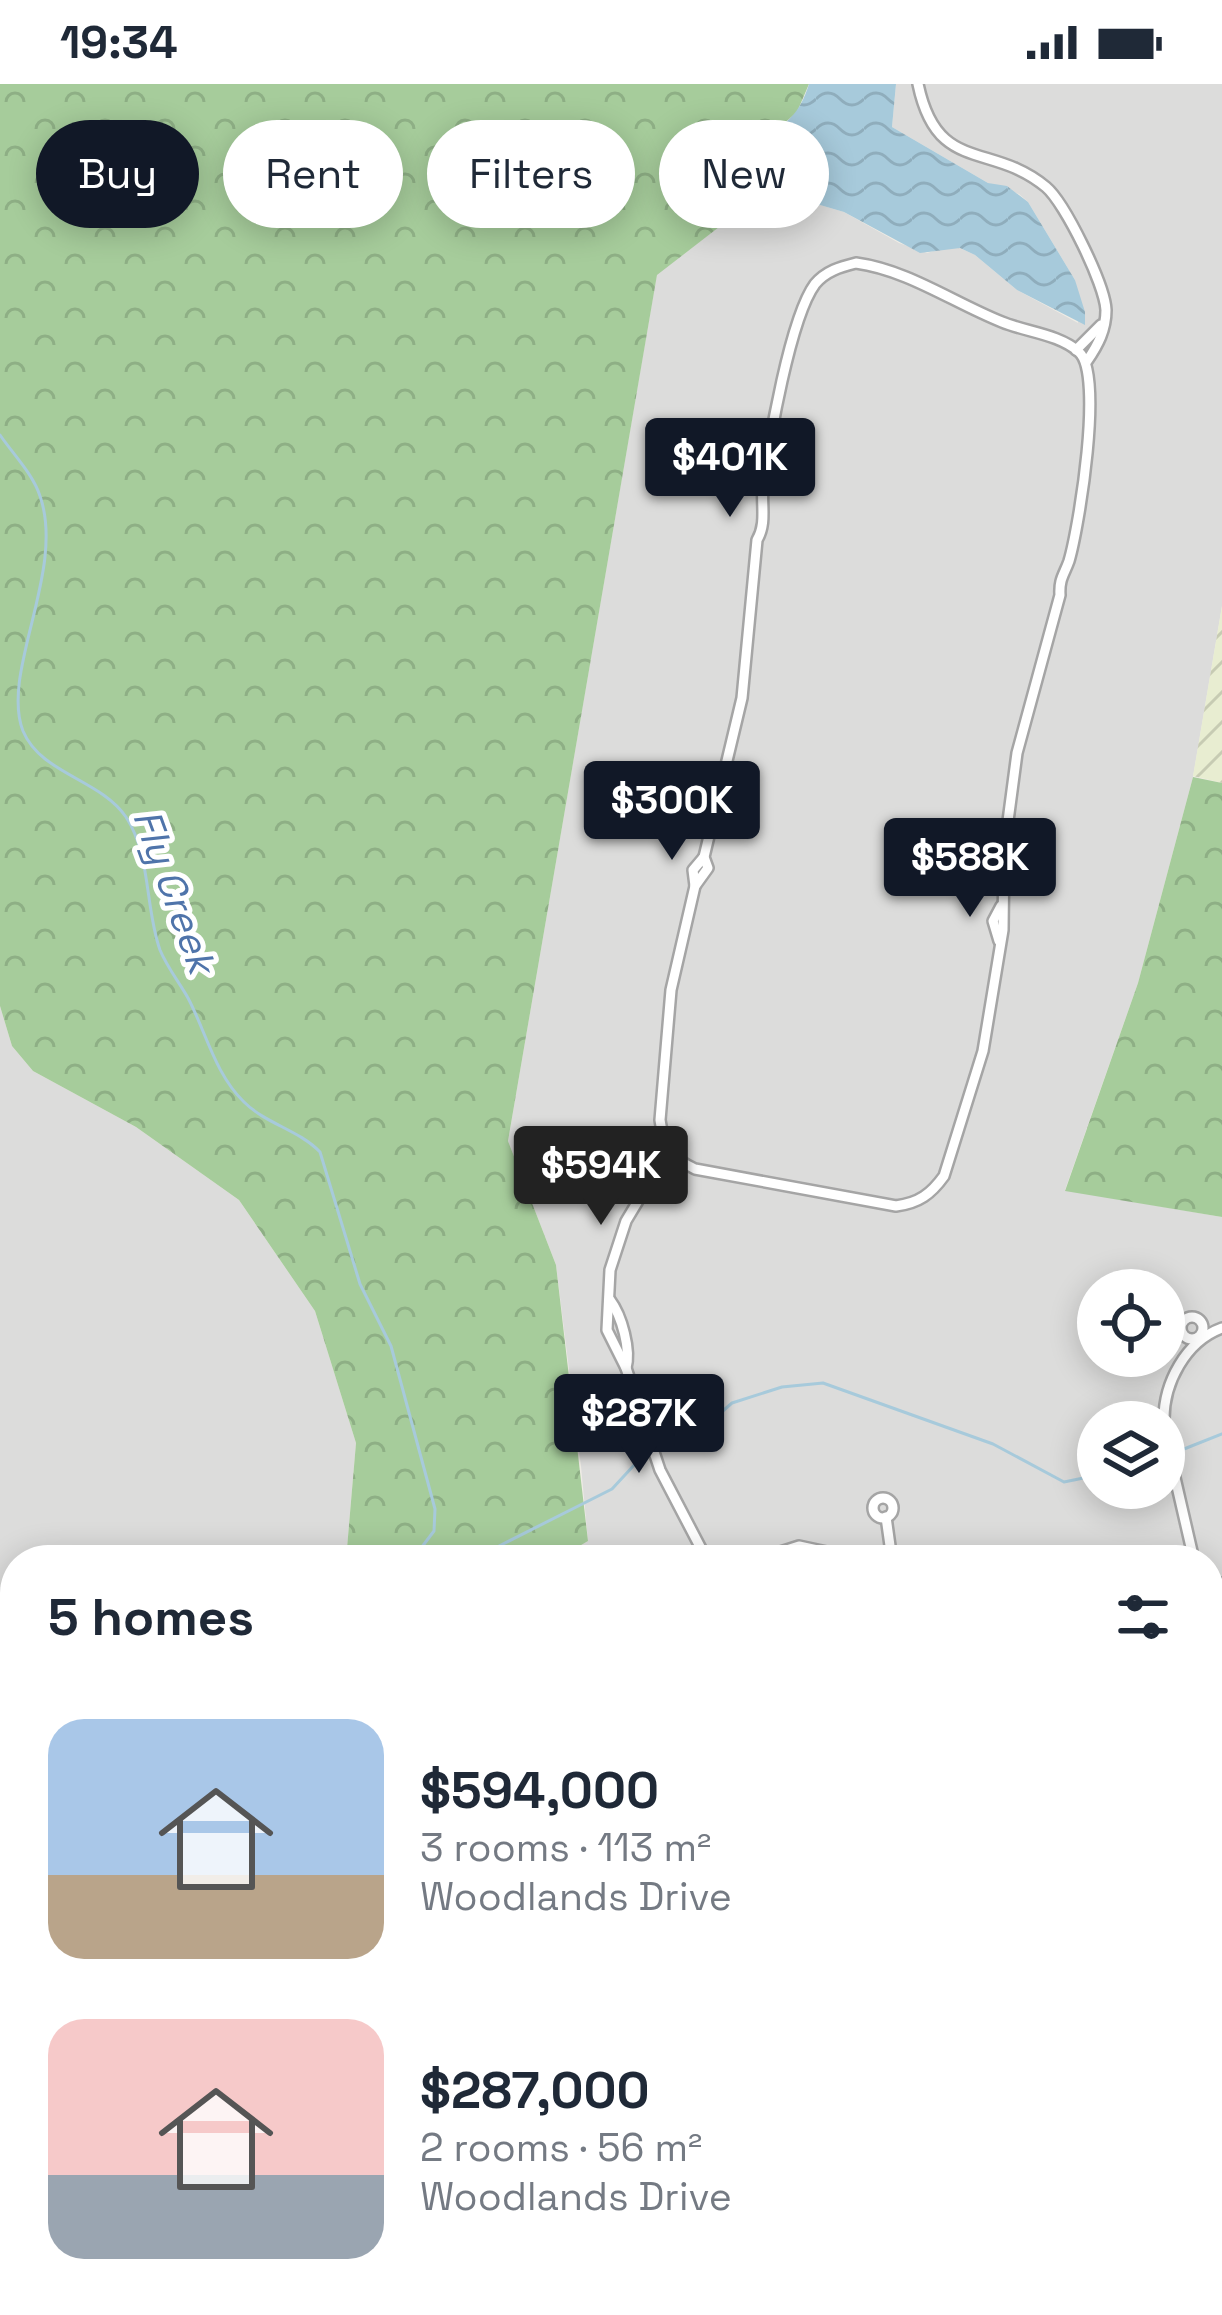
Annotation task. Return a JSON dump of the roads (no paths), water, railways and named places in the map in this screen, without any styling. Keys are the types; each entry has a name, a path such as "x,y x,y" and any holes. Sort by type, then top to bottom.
{"street":[{"path":"918,84 928,122 942,139 1036,180 1053,194 1101,288 1105,321 1098,346 1087,361"},
{"path":"856,263 879,266 1076,350 1087,361 1091,382 1085,461 1068,563 1059,578 1060,595 1017,753 1001,906 993,921 998,941 983,1051 944,1176 931,1193 911,1204 877,1204 706,1172 673,1159 663,1141 660,1120 671,991 695,886 693,870 704,857 742,698 757,540 764,529 760,514 768,448 796,334 816,283 833,269 856,263"},
{"path":"1076,350 1105,321"},
{"path":"673,1159 663,1163 626,1221 610,1270 607,1330 626,1368 660,1470 699,1545"},
{"path":"1167,1401 1169,1387 1199,1336 1222,1328"},
{"path":"1183,1509 1191,1545"},
{"path":"886,1517 890,1545"}],"water":[{"path":"809,84 896,84 892,127 988,183 1007,186 1028,202 1075,280 1085,325 1017,290 960,248 920,253 829,208 829,120 789,120"}],"waterway":[{"name":"Fly Creek","path":"0,435 37,488 46,525 40,588 20,680 23,731 43,757 115,804 126,817 140,848 160,950 234,1091 253,1110 320,1152 360,1284 391,1346 435,1509 434,1531 423,1545"},
{"path":"663,1449 687,1442 732,1403 782,1387 823,1383 993,1444 1064,1482 1077,1479"},
{"path":"1185,1449 1222,1434"},
{"path":"501,1545 612,1489 647,1457"}]}
